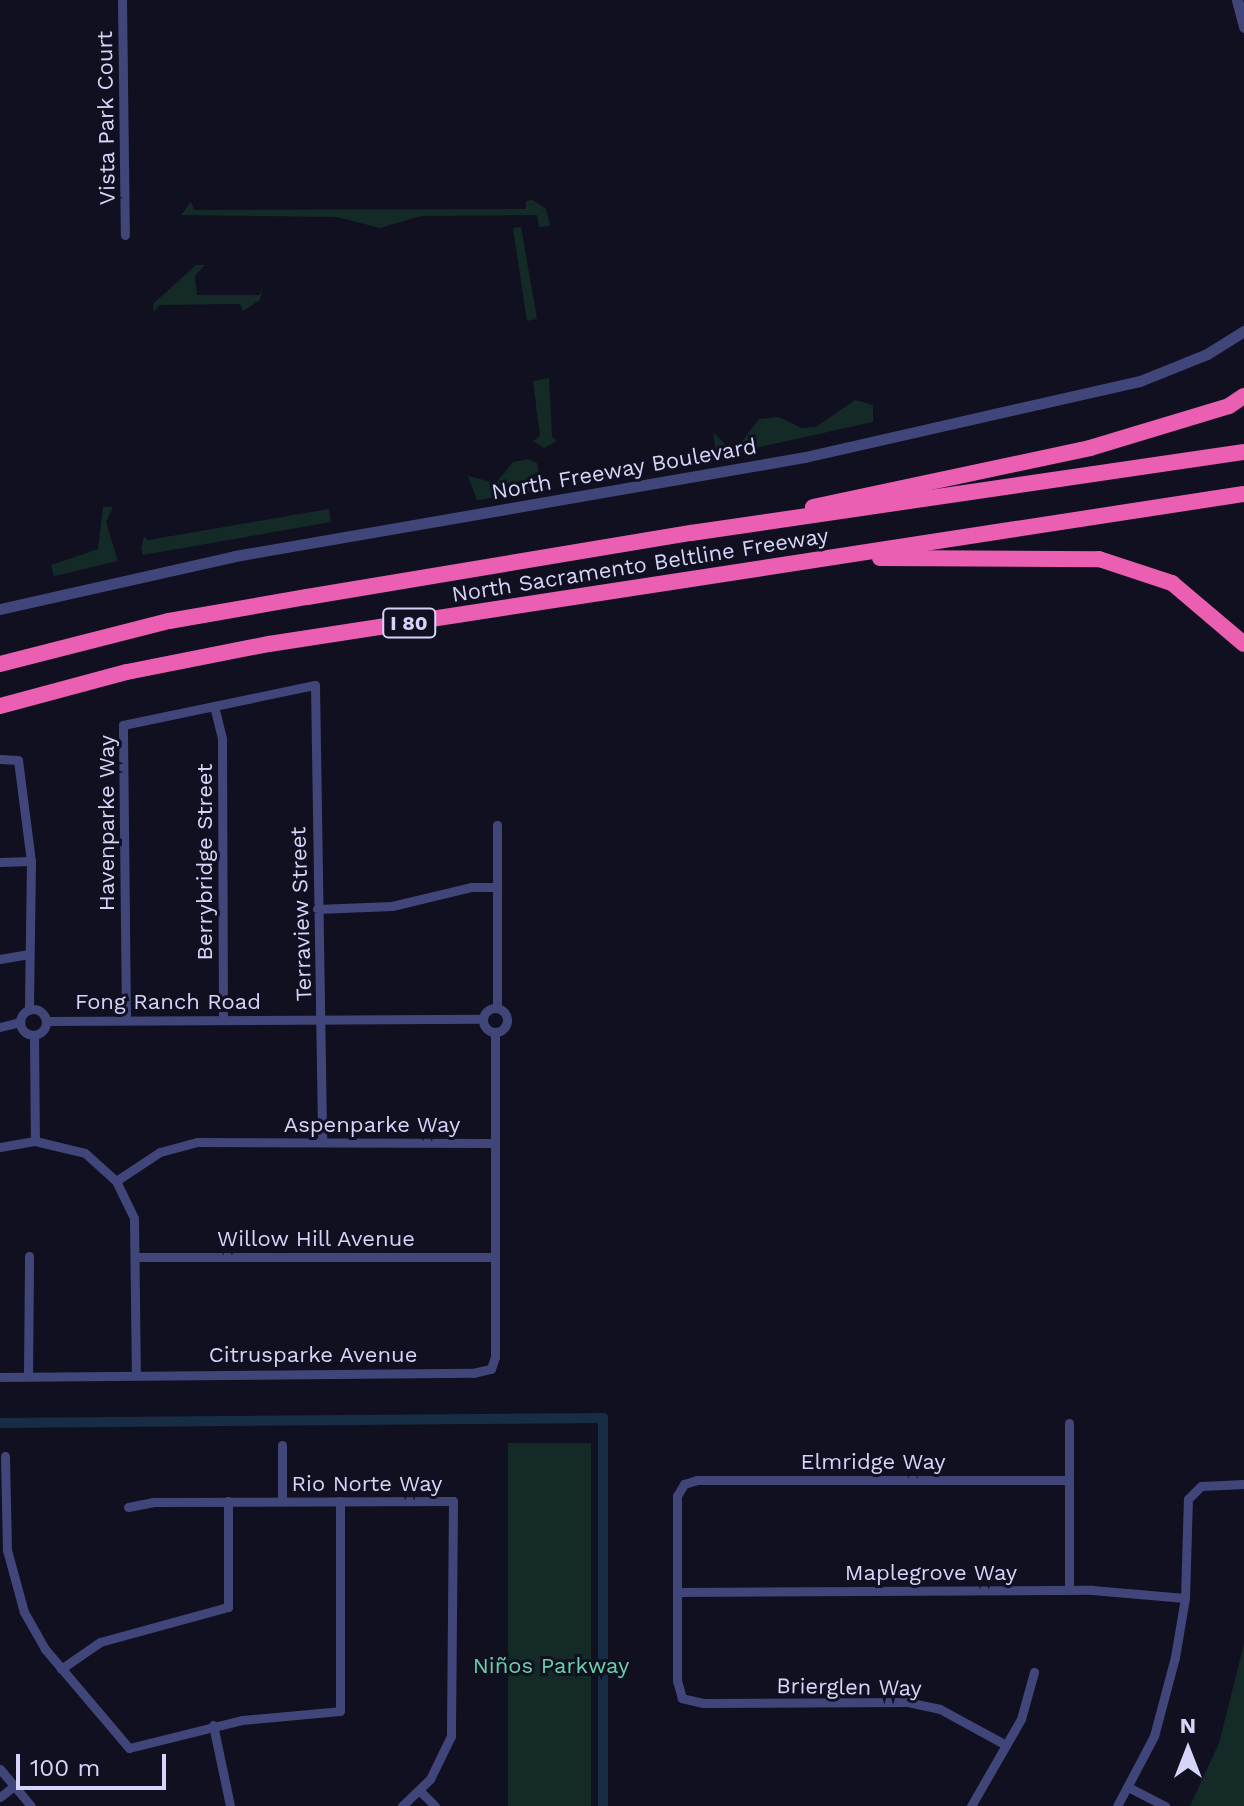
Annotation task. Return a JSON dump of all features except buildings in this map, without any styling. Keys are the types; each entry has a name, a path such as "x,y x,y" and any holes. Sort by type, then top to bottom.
{"highway":[{"path":"691,533 1090,448 1229,406 1244,396"},
{"name":"North Sacramento Beltline Freeway","path":"0,664 169,621 691,533 1244,449"},
{"name":"North Sacramento Beltline Freeway","path":"0,706 127,672 269,644 1244,494"},
{"path":"822,559 1099,559 1172,583 1244,644"}],"street":[{"name":"Vista Park Court","path":"122,0 125,235"},
{"path":"1237,0 1244,27"},
{"name":"North Freeway Boulevard","path":"0,609 235,556 805,457 1140,381 1207,354 1244,331"},
{"name":"Havenparke Way","path":"126,1020 123,725 315,685"},
{"name":"Terraview Street","path":"315,685 322,1142"},
{"name":"Berrybridge Street","path":"214,706 222,739 223,1019"},
{"path":"0,759 18,760 31,861 29,1010 20,1022 0,1027"},
{"path":"494,1257 495,1033 507,1019 497,1008 497,825"},
{"path":"0,862 31,861"},
{"path":"317,909 392,906 471,887 496,887"},
{"path":"0,959 29,954"},
{"path":"495,1033 482,1019 497,1008"},
{"path":"29,1010 42,1013 46,1021 34,1035 35,1141"},
{"name":"Fong Ranch Road","path":"46,1021 482,1019"},
{"path":"20,1022 22,1031 34,1035"},
{"path":"0,1147 35,1141 85,1153 116,1181 134,1218 137,1257 136,1373"},
{"name":"Aspenparke Way","path":"116,1181 142,1162 198,1142 495,1143"},
{"path":"28,1376 29,1256"},
{"name":"Willow Hill Avenue","path":"137,1257 494,1257"},
{"name":"Citrusparke Avenue","path":"0,1377 136,1373 473,1373 491,1369 495,1357 494,1257"},
{"path":"1069,1423 1069,1590"},
{"path":"282,1445 282,1501"},
{"path":"5,1456 3,1503 7,1550 16,1592 34,1631 61,1669 129,1748 213,1725 340,1711 340,1501"},
{"name":"Elmridge Way","path":"677,1592 679,1489 697,1480 1069,1480"},
{"path":"1117,1806 1154,1736 1185,1598 1191,1493 1206,1485 1244,1484"},
{"path":"61,1669 100,1642 228,1607 228,1501"},
{"name":"Rio Norte Way","path":"128,1507 153,1502 453,1501 453,1720 439,1766 420,1791"},
{"name":"Maplegrove Way","path":"677,1592 1069,1590 1185,1598"},
{"name":"Brierglen Way","path":"677,1592 677,1687 682,1698 696,1703 906,1702 940,1709 1006,1745"},
{"path":"971,1806 1028,1702 1034,1672"},
{"path":"213,1725 230,1806"},
{"path":"0,1769 31,1806"},
{"path":"0,1797 14,1786"},
{"path":"1128,1787 1165,1806"},
{"path":"402,1806 420,1791 435,1806"}],"green space":[{"path":"533,200 546,209 550,226 539,227 537,215 421,216 380,228 337,217 181,215 191,202 194,210 526,209 526,201"},
{"path":"521,227 537,319 527,321 513,228"},
{"path":"196,265 205,265 195,276 197,295 259,295 262,288 260,300 243,311 240,304 159,305 154,312 153,304"},
{"path":"549,378 552,437 557,441 544,448 533,441 540,436 533,381"},
{"path":"855,400 873,405 873,422 719,456 716,451 713,432 727,446 737,448 759,419 779,417 801,428 816,427"},
{"path":"528,459 537,463 542,490 477,500 468,476 496,483 513,462"},
{"path":"103,507 113,507 106,522 118,561 54,576 51,565 98,549"},
{"path":"329,509 331,522 143,555 141,548 144,537 148,540"},
{"name":"Niños Parkway","path":"508,1443 591,1443 591,1806 508,1806"},
{"path":"1244,1644 1244,1806 1190,1806 1219,1743"}],"waterway":[{"path":"0,1423 603,1418 603,1806"}]}
